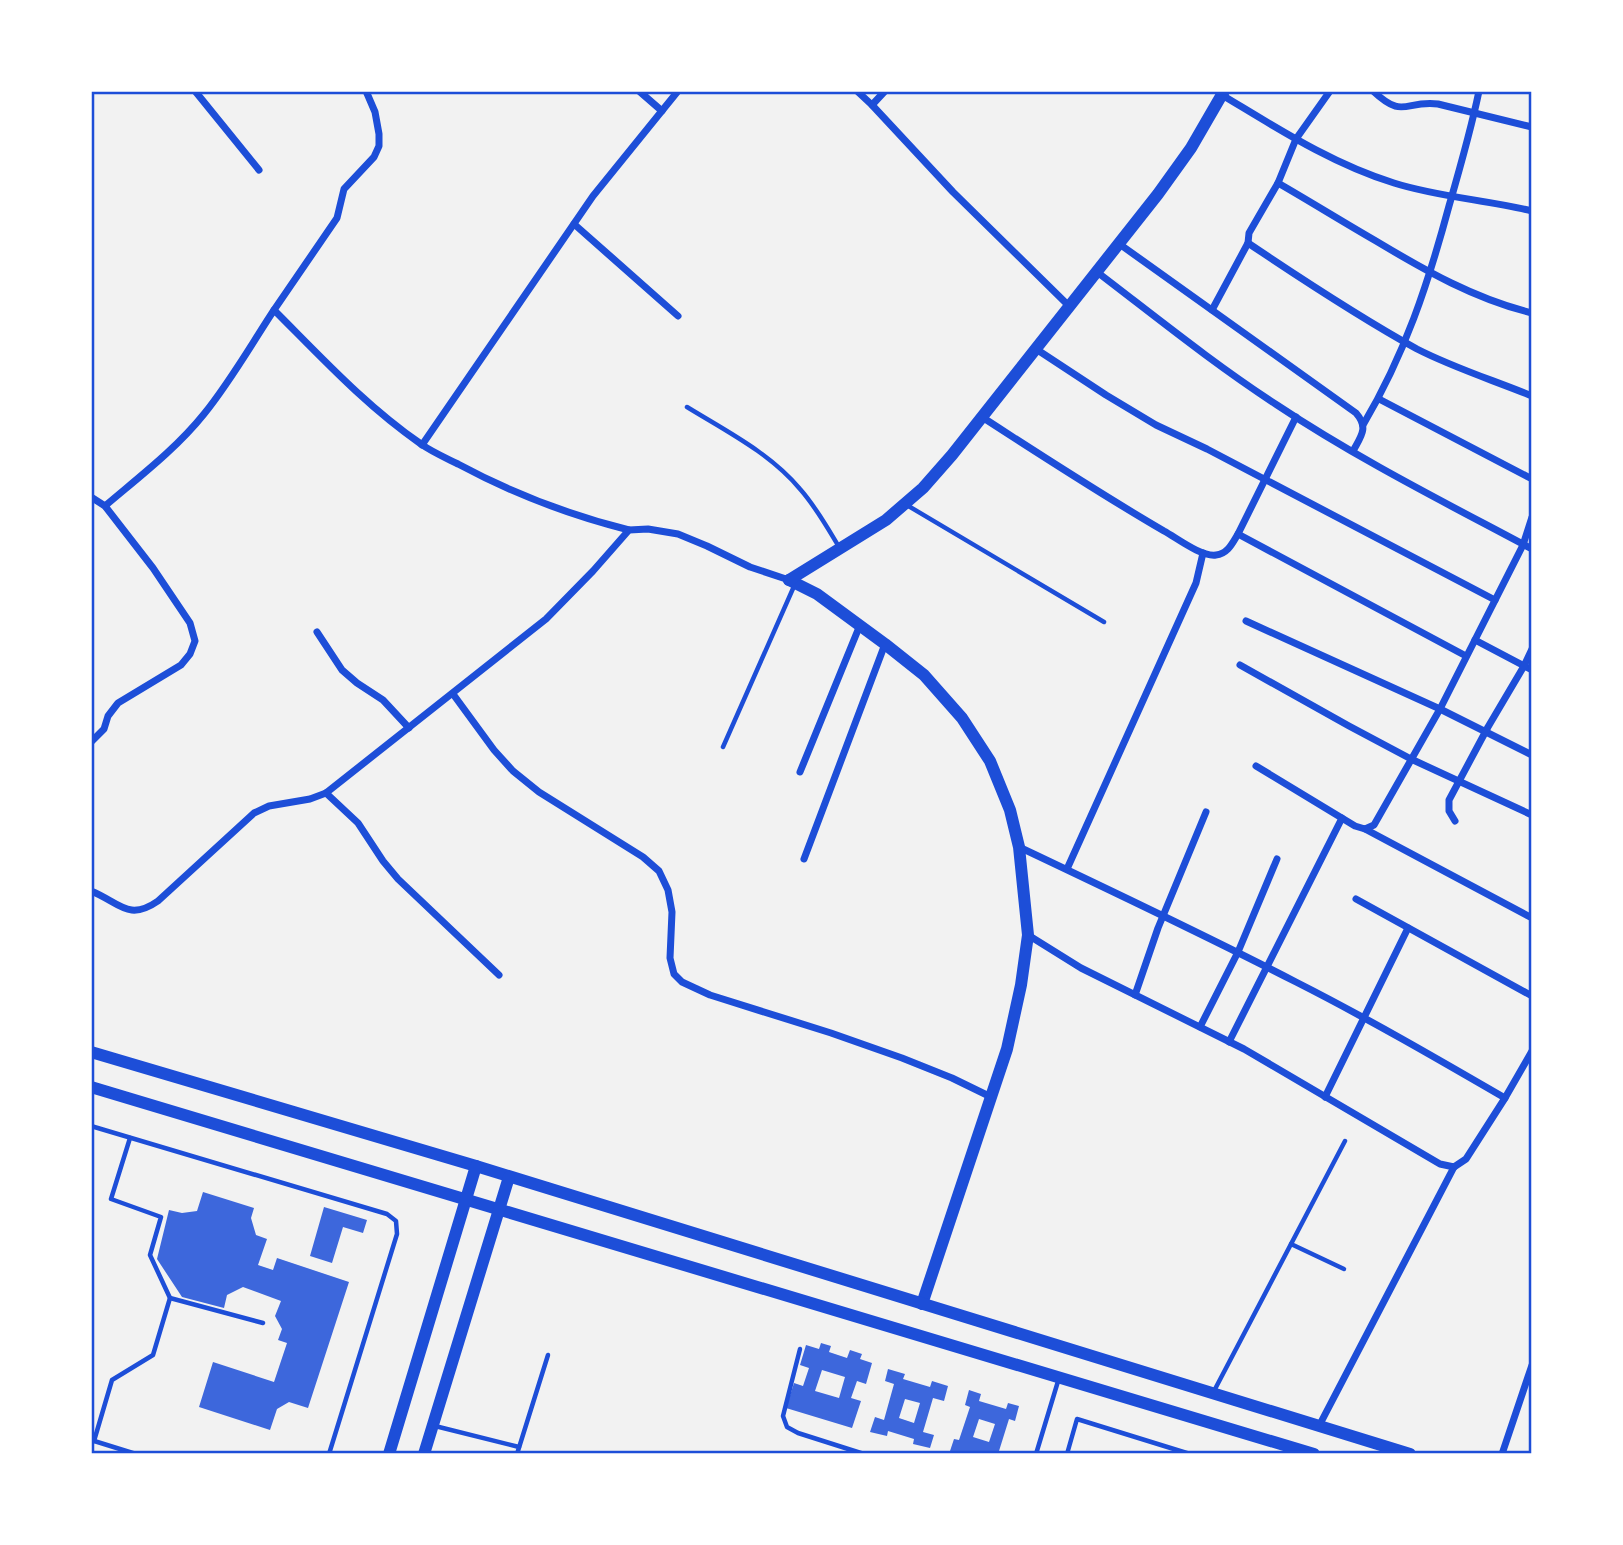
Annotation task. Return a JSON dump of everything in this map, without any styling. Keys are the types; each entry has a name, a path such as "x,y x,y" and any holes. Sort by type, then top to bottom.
{"street":[{"path":"195,91 259,170"},
{"path":"105,506 167,453 204,414 337,218 344,190 374,157 379,146 375,112 366,91"},
{"path":"639,91 662,111"},
{"path":"422,445 593,196 678,91"},
{"path":"857,91 953,192 1069,306"},
{"path":"873,105 885,91"},
{"path":"1212,310 1248,243 1249,233 1278,183 1296,139 1330,91"},
{"path":"1373,91 1385,102 1396,107 1406,108 1426,102 1532,127"},
{"path":"1363,425 1406,342 1431,274 1479,91"},
{"path":"792,582 886,520 923,488 953,455 1158,194 1191,148 1223,93 1296,139 1352,168 1396,184 1532,211"},
{"path":"1278,183 1431,274 1465,290 1532,313"},
{"path":"574,224 678,316"},
{"path":"1118,243 1356,413 1363,421 1363,431 1353,452"},
{"path":"1248,243 1354,313 1406,342 1468,373 1532,396"},
{"path":"1097,272 1214,362 1296,417 1435,499 1532,549"},
{"path":"274,310 371,406 422,445 482,477 539,502 594,522 629,530 648,529 678,534 817,594 924,676 962,718 990,761 1010,810 1019,847 1028,935 1021,985 1007,1049 922,1304"},
{"path":"1035,349 1105,396 1156,425 1495,600"},
{"path":"1378,399 1532,479"},
{"path":"982,417 1139,517 1203,553 1218,555 1229,549 1238,534 1296,417"},
{"path":"91,497 105,506 153,568 190,623 194,641 190,654 181,665 118,703 108,716 104,729 91,742"},
{"path":"1365,829 1374,825 1440,709 1523,544 1532,517"},
{"path":"91,891 122,908 133,911 146,909 254,813 269,806 310,799 326,793 546,619 629,530"},
{"path":"1238,534 1466,656"},
{"path":"1067,869 1196,583 1203,553"},
{"path":"1246,621 1440,709 1532,755"},
{"path":"800,772 860,625"},
{"path":"317,632 342,670 383,700 409,728"},
{"path":"1475,640 1528,668"},
{"path":"804,859 885,644"},
{"path":"1455,821 1449,800 1485,732 1528,668 1532,649"},
{"path":"1240,665 1411,759 1532,815"},
{"path":"453,694 513,771 539,792 643,857 659,871 668,890 672,912 670,958 674,974 682,982 710,995 902,1058 991,1097"},
{"path":"1256,766 1342,818 1532,918"},
{"path":"326,793 358,823 383,861 398,878 499,975"},
{"path":"1135,995 1163,915 1206,812"},
{"path":"1229,1042 1342,818"},
{"path":"1019,847 1267,967 1505,1098"},
{"path":"1200,1027 1238,953 1277,859"},
{"path":"1356,900 1532,996"},
{"path":"1325,1097 1408,928"},
{"path":"1028,935 1081,968 1229,1042 1440,1164 1454,1167"},
{"path":"1320,1426 1454,1167 1466,1159 1532,1051"},
{"path":"91,1052 476,1166 1410,1454"},
{"path":"91,1087 1314,1454"},
{"path":"389,1454 476,1166"},
{"path":"424,1454 509,1177"},
{"path":"1502,1454 1532,1365"}],"lane":[{"path":"687,407 776,466 813,505 840,548"},
{"path":"905,504 1104,622"},
{"path":"723,747 792,582"},
{"path":"91,1126 387,1214 396,1221 397,1234 329,1454"},
{"path":"130,1138 111,1199 161,1217 150,1255 170,1298 153,1354 112,1380 92,1441 136,1454"},
{"path":"1213,1393 1345,1141"},
{"path":"1290,1244 1344,1269"},
{"path":"170,1298 263,1323"},
{"path":"800,1349 783,1416 787,1427 864,1454"},
{"path":"517,1454 548,1355"},
{"path":"1036,1454 1059,1378"},
{"path":"1067,1454 1077,1419 1190,1454"},
{"path":"432,1425 519,1447"}],"building":[{"path":"203,1192 254,1208 251,1218 256,1235 267,1239 258,1265 273,1270 277,1258 349,1282 308,1408 289,1402 277,1409 270,1430 199,1407 213,1362 274,1382 287,1343 278,1340 282,1329 275,1316 281,1301 243,1287 227,1295 224,1308 182,1297 157,1259 169,1210 182,1213 197,1211"},
{"path":"324,1207 367,1220 363,1233 343,1227 332,1263 310,1256"},
{"path":"821,1343 831,1346 829,1352 847,1358 850,1350 862,1354 860,1359 872,1363 866,1384 857,1381 851,1398 861,1401 852,1428 786,1408 794,1383 803,1386 809,1368 800,1365 806,1345 819,1349","holes":["822,1370 845,1377 839,1398 815,1391"]},
{"path":"888,1369 905,1374 903,1379 930,1387 932,1381 948,1386 944,1401 933,1398 923,1432 934,1435 930,1448 913,1444 914,1439 888,1431 887,1436 870,1432 875,1417 884,1420 894,1384 885,1381","holes":["905,1399 920,1403 914,1423 899,1418"]},
{"path":"969,1390 981,1394 979,1401 1006,1409 1008,1403 1019,1406 1015,1421 1009,1419 999,1451 1006,1454 949,1454 954,1439 959,1440 970,1407 965,1405","holes":["979,1419 995,1424 989,1442 973,1437"]}]}
